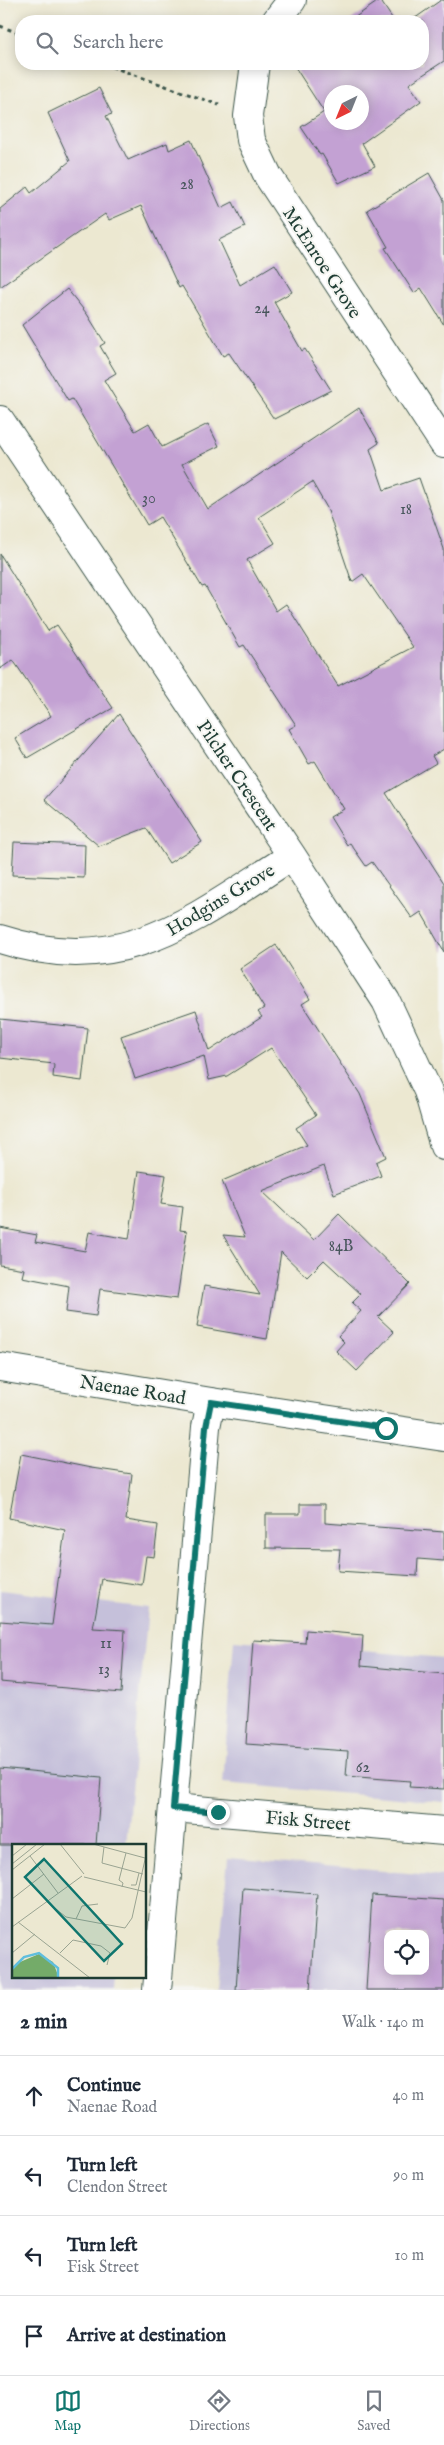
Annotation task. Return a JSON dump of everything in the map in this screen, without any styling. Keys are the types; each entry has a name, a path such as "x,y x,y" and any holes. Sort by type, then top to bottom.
{"street":[{"path":"281,15 292,0"},
{"name":"McEnroe Grove","path":"253,70 248,116 251,140 268,176 444,444"},
{"name":"Pilcher Crescent","path":"0,420 292,856 386,1001 428,1091 444,1146"},
{"name":"Hodgins Grove","path":"0,939 23,946 60,952 98,951 129,946 178,927 292,856"},
{"name":"Naenae Road","path":"0,1367 211,1402 444,1437"},
{"path":"157,1990 206,1427 211,1402"},
{"name":"Fisk Street","path":"173,1808 444,1831"}],"path":[{"path":"0,26 15,32"},
{"path":"121,70 248,116"}],"shaded area":[{"path":"0,1590 148,1608 126,1844 12,1844 12,1978 114,1978 113,1990 0,1990"},
{"path":"234,1640 444,1658 444,1802 223,1783"},
{"path":"228,1858 444,1876 444,1990 216,1990"}],"building":[{"path":"380,0 390,15 358,15"},
{"path":"441,0 444,0 444,61 409,84 421,101 362,143 375,166 339,183 322,154 320,155 301,127 324,112 297,70 429,70 429,15 420,15"},
{"path":"99,88 112,114 106,116 128,160 167,143 169,150 191,140 221,208 233,202 245,227 219,240 240,285 275,264 292,292 274,302 302,351 305,349 331,390 274,419 229,353 223,356 182,286 179,288 141,206 109,220 105,214 0,287 0,209 27,187 31,193 70,161 48,113"},
{"path":"429,173 444,200 444,325 421,288 414,293 385,248 388,247 367,210"},
{"path":"67,289 87,314 105,343 100,346 116,373 104,380 135,431 149,423 162,447 208,424 219,446 182,464 208,509 359,408 379,443 370,449 384,490 419,478 444,549 444,749 432,756 436,763 386,793 444,883 444,952 421,912 412,918 372,862 366,866 350,843 347,845 330,817 344,809 315,761 309,764 289,729 296,725 244,645 240,647 205,586 202,587 160,517 147,525 72,399 68,401 22,325","holes":["312,482 327,508 352,582 363,574 413,647 338,686 286,604 276,611 247,560 275,543 259,517"]},
{"path":"0,554 48,631 57,625 113,708 27,758 15,738 51,716 13,660 0,669"},
{"path":"119,714 202,842 169,863 146,828 99,846 44,800"},
{"path":"14,842 85,845 84,878 12,875"},
{"path":"276,945 310,999 302,1004 360,1094 386,1157 376,1162 381,1176 334,1194 324,1166 262,1191 314,1240 339,1214 410,1284 378,1317 394,1332 357,1371 336,1351 344,1342 338,1336 361,1311 352,1303 361,1294 324,1260 307,1277 281,1252 267,1339 197,1327 204,1286 260,1295 223,1235 245,1237 222,1181 307,1145 296,1128 316,1115 271,1048 227,1076 209,1080 204,1056 135,1079 121,1036 196,1010 209,1051 262,1017 258,1012 264,1008 240,969"},
{"path":"0,1019 88,1028 82,1081 53,1077 54,1064 0,1058"},
{"path":"139,1171 166,1175 161,1204 183,1207 180,1230 187,1231 177,1299 100,1289 96,1316 66,1312 69,1286 22,1277 24,1269 0,1265 0,1228 37,1235 35,1242 85,1251 89,1232 129,1239"},
{"path":"21,1454 132,1474 126,1520 158,1525 154,1557 146,1556 142,1585 102,1579 93,1628 125,1630 121,1693 0,1682 0,1621 52,1625 65,1530 9,1518"},
{"path":"300,1504 325,1504 325,1523 444,1532 444,1561 418,1559 417,1576 338,1571 340,1549 266,1548 266,1514 300,1514"},
{"path":"306,1630 363,1635 361,1666 444,1674 444,1789 409,1787 410,1781 346,1776 348,1751 246,1744 253,1640 305,1643"},
{"path":"0,1768 101,1778 96,1844 0,1845"},
{"path":"243,1888 317,1894 310,1990 236,1990"},
{"path":"372,1895 444,1900 444,1990 366,1990"}],"route":[{"path":"218,1812 173,1808 206,1427 211,1402 386,1428"}]}
